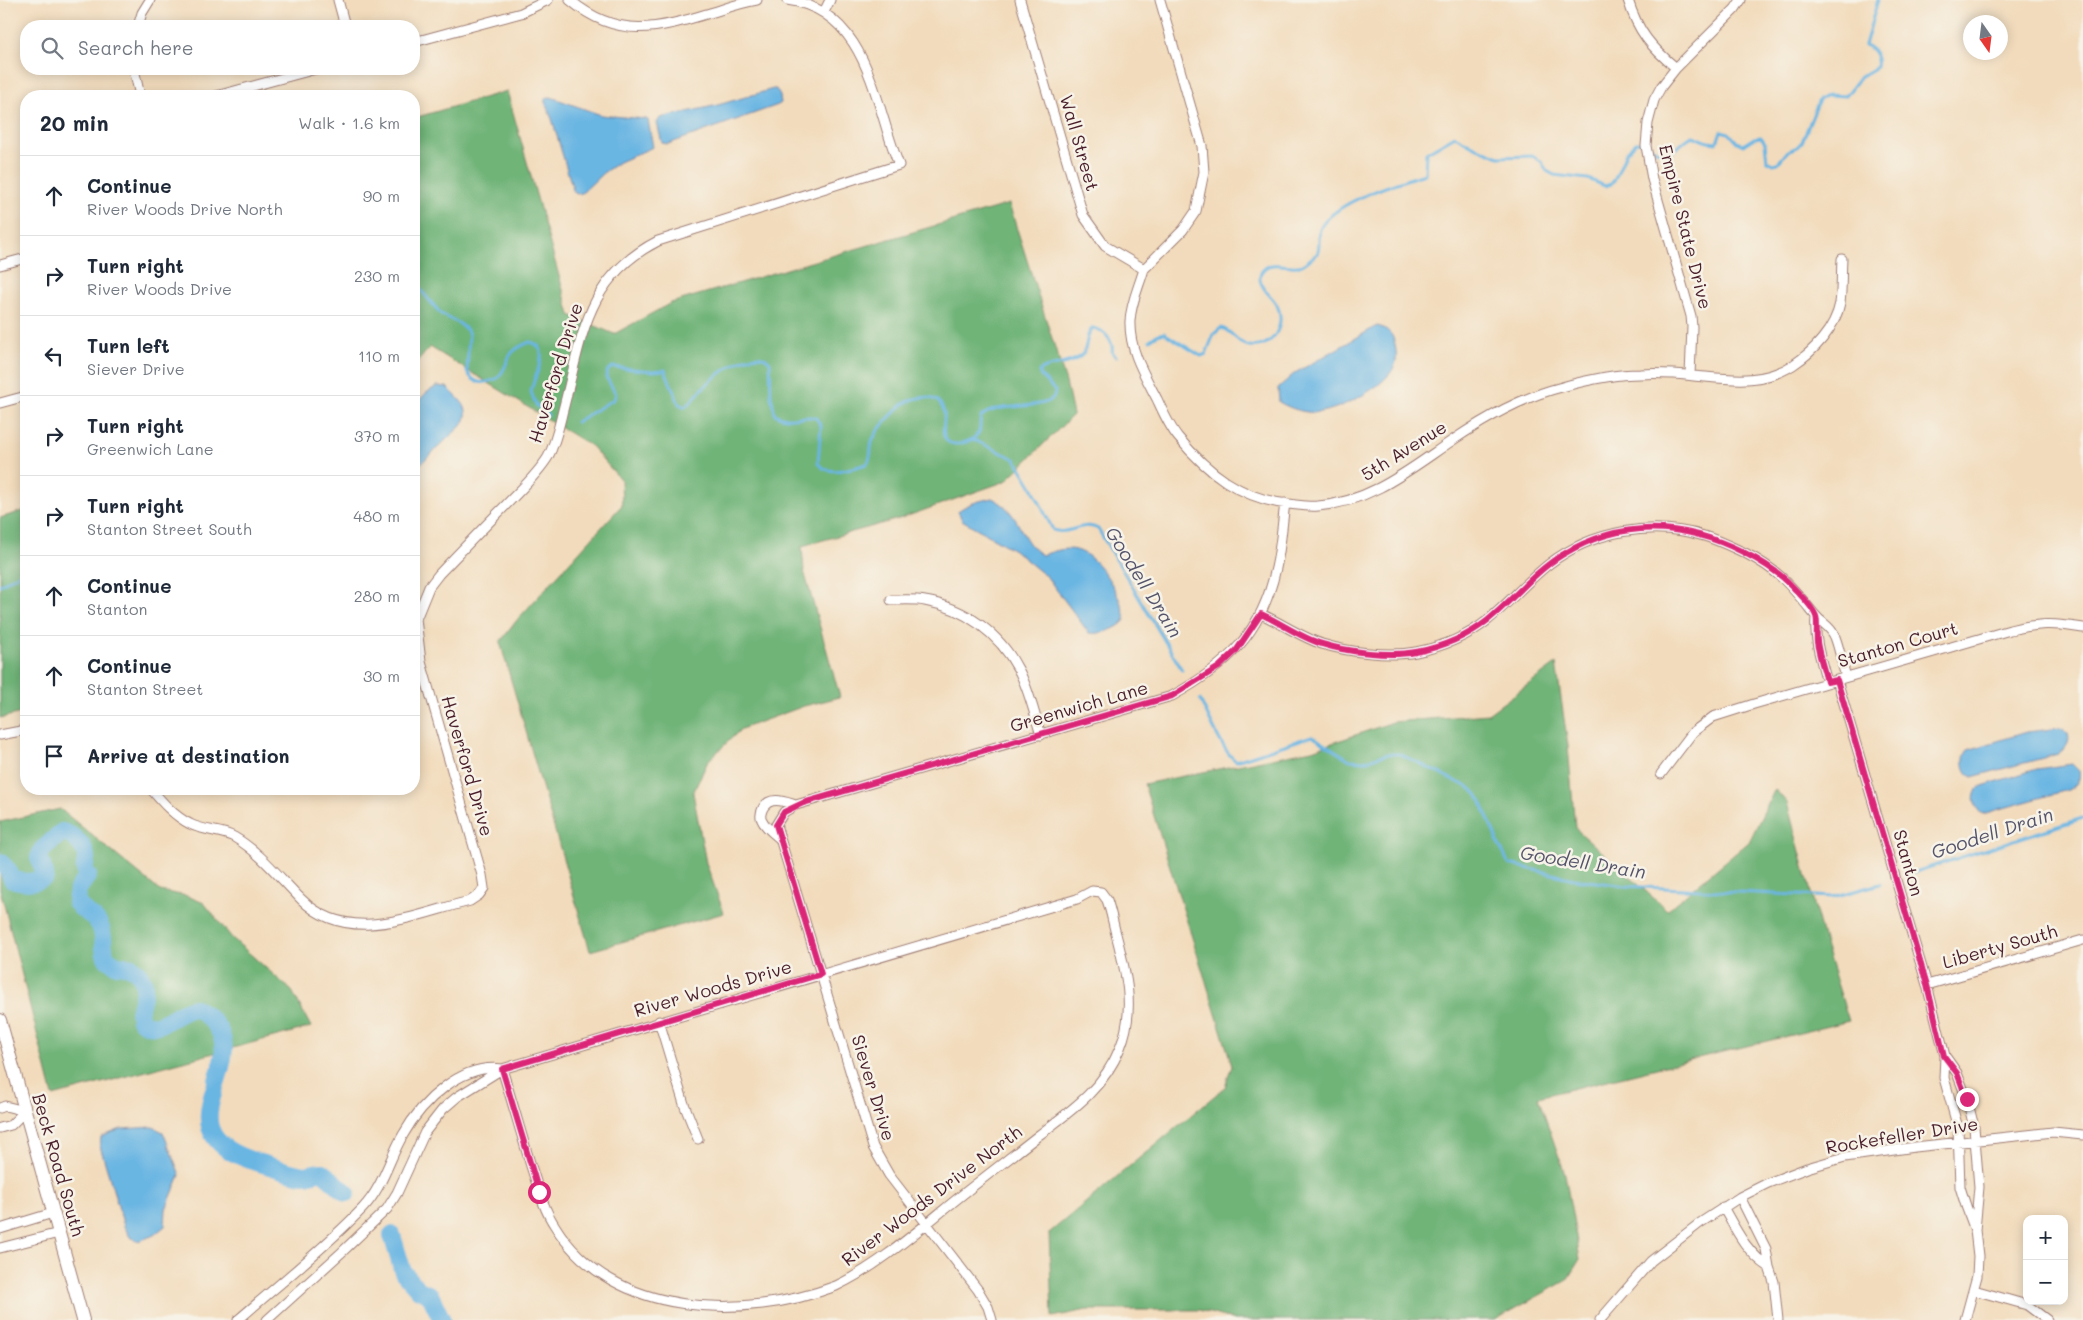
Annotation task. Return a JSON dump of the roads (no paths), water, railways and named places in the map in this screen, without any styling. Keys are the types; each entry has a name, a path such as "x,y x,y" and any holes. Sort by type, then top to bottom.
{"main road":[{"name":"Beck Road South","path":"0,1020 84,1320"}],"street":[{"path":"140,20 150,0"},
{"path":"338,0 343,20"},
{"path":"420,40 521,13 548,0"},
{"path":"570,0 594,17 608,23 632,28 666,25 757,0"},
{"path":"788,0 808,5 824,12 830,0"},
{"name":"Wall Street","path":"1020,0 1083,215 1106,246 1144,269"},
{"path":"1144,269 1183,230 1196,211 1204,172 1202,146 1160,0"},
{"path":"1628,0 1633,17 1645,38 1652,47 1676,68"},
{"name":"Empire State Drive","path":"1690,375 1691,316 1649,162 1646,135 1654,100 1661,88 1676,68 1735,9 1741,0"},
{"name":"Haverford Drive","path":"420,608 429,587 439,574 532,478 546,459 557,434 589,313 606,284 619,268 639,252 658,241 899,165 862,56 848,35 824,12"},
{"path":"135,75 139,90"},
{"path":"238,90 294,75"},
{"name":"5th Avenue","path":"1144,269 1132,306 1130,322 1132,340 1137,361 1172,429 1195,458 1230,486 1247,494 1285,504 1316,506 1345,501 1373,492 1404,474 1494,414 1559,387 1616,375 1690,375 1740,380 1762,378 1782,371 1804,357 1820,341 1836,314 1840,304 1842,259"},
{"path":"0,265 20,260"},
{"path":"0,403 20,398"},
{"name":"Greenwich Lane","path":"778,820 784,812 796,805 1172,696 1219,667 1236,651 1261,614 1270,592 1276,566 1285,504"},
{"name":"Stanton","path":"1261,614 1322,644 1373,654 1415,652 1454,641 1487,621 1550,563 1579,546 1600,537 1628,531 1660,529 1702,535 1760,561 1780,574 1791,585 1816,617 1828,625 1835,637 1842,678 1927,985 1944,1056"},
{"path":"891,600 925,601 950,609 977,622 995,637 1019,670 1041,735"},
{"path":"1816,617 1817,645 1827,682"},
{"name":"Stanton Court","path":"1661,774 1693,732 1713,717 1827,682 2010,630 2054,623 2083,628"},
{"name":"Haverford Drive","path":"156,795 167,808 190,824 233,837 258,855 308,907 328,918 346,923 366,925 388,923 470,901 479,895 484,888 482,875 420,655"},
{"path":"0,735 20,731"},
{"name":"Greenwich Lane","path":"763,808 774,800 796,805"},
{"name":"Siever Drive","path":"763,808 762,821 780,838"},
{"name":"Siever Drive","path":"778,820 776,825 874,1147 889,1175 978,1290 988,1307 992,1320"},
{"name":"River Woods Drive","path":"267,1320 387,1209 405,1178 425,1132 443,1108 457,1096 502,1069 1077,898 1092,891 1104,895"},
{"name":"River Woods Drive North","path":"502,1069 539,1192 555,1226 570,1247 590,1267 612,1282 640,1296 680,1306 717,1310 754,1310 788,1304 822,1293 855,1276 890,1252 1078,1105 1097,1086 1113,1064 1126,1030 1129,995 1126,970 1109,906 1104,895"},
{"name":"Liberty South","path":"1927,985 2083,940"},
{"path":"659,1022 684,1104 698,1139"},
{"path":"1944,1056 1957,1073 1967,1099 1976,1141 1979,1186 1975,1230 1978,1256 1974,1290 1965,1320"},
{"path":"1944,1056 1944,1078 1958,1128 1960,1187 1975,1230"},
{"name":"River Woods Drive","path":"238,1320 364,1206 383,1180 404,1133 426,1104 446,1087 469,1073 486,1067 502,1069"},
{"path":"0,1108 5,1106 25,1111"},
{"path":"0,1128 10,1125 25,1111"},
{"name":"Rockefeller Drive","path":"1600,1320 1651,1261 1723,1207 1768,1184 1807,1168 1845,1157 1958,1143 2053,1132 2083,1135"},
{"path":"1740,1198 1766,1249 1768,1268 1774,1282 1778,1320"},
{"path":"1723,1207 1744,1245 1755,1258 1768,1268"},
{"path":"0,1229 53,1213"},
{"path":"0,1248 59,1233"},
{"path":"1974,1290 2027,1305 2047,1320"}],"water":[{"path":"776,89 780,96 781,103 778,105 668,144 662,143 657,123 660,118 718,105"},
{"path":"551,97 601,115 646,119 648,120 653,147 619,162 603,173 582,193 576,194 573,190 552,119 545,102 545,99"},
{"path":"1377,326 1386,329 1390,333 1396,350 1394,367 1382,382 1350,402 1320,412 1299,410 1279,402 1278,388 1295,373"},
{"path":"437,386 447,387 460,399 465,408 466,418 463,424 420,464 420,399"},
{"path":"992,498 1009,511 1029,543 1042,555 1058,550 1071,549 1085,554 1093,560 1115,590 1120,600 1125,620 1108,631 1089,633 1047,577 1014,550 962,520 958,511 962,508 978,501"},
{"path":"2061,728 2068,734 2069,740 2065,748 2058,754 1972,777 1965,768 1964,757 1968,750 2027,732"},
{"path":"2072,764 2079,771 2079,780 2068,790 1982,814 1975,805 1974,797 1979,787 2037,769"},
{"path":"153,1127 163,1132 180,1175 166,1209 165,1226 154,1235 139,1241 130,1237 124,1226 100,1146 101,1137 121,1129"}],"waterway":[{"path":"1150,340 1164,333 1201,356 1206,354 1214,334 1221,328 1228,331 1241,343 1249,346 1257,346 1271,340 1279,328 1280,313 1277,305 1261,283 1260,275 1263,270 1273,265 1298,266 1306,263 1317,254 1320,230 1328,218 1339,209 1368,194 1425,174 1426,153 1455,136 1499,157 1532,156 1541,161 1547,171 1554,175 1588,179 1605,186 1611,184 1615,179 1626,153 1636,142 1665,153 1673,151 1693,136 1708,142 1717,143 1721,131 1729,133 1737,142 1743,145 1754,138 1761,137 1765,143 1767,161 1773,164 1778,163 1788,151 1797,147 1802,142 1819,100 1828,95 1846,96 1860,77 1877,67 1875,54 1865,45 1878,0"},
{"path":"420,289 441,314 467,330 469,335 467,371 476,381 489,382 498,378 515,350 530,342 537,345 541,357 531,392 536,405 548,415"},
{"path":"576,422 614,399 616,394 606,377 608,370 613,367 652,371 665,370 679,404 685,407 707,384 724,370 745,359 763,357 770,362 771,396 775,414 785,418 816,418 821,426 818,463 822,467 834,471 867,464 872,442 877,432 901,406 913,400 926,398 938,402 944,414 943,431 947,441 956,444 967,442 979,432 981,417 989,412 1036,405 1053,398 1055,391 1040,375 1039,371 1081,356 1085,350 1088,334 1093,328 1101,331 1110,340 1112,352 1116,357"},
{"name":"Goodell Drain","path":"972,439 1015,459 1032,487 1053,530 1064,531 1087,526 1098,529 1182,670"},
{"path":"0,585 20,573"},
{"name":"Goodell Drain","path":"1200,700 1221,742 1236,761 1312,736 1350,760 1364,761 1388,754 1400,754 1468,787 1480,799 1509,864 1574,879 1626,886 1833,897 1880,884"},
{"name":"Goodell Drain","path":"1909,874 2083,818"},
{"path":"0,862 8,870 12,879 24,882 37,880 45,877 39,858 42,850 62,832 78,841 85,853 85,869 88,875 78,889 76,902 99,924 107,959 117,965 132,967 143,981 144,994 140,1007 140,1020 147,1024 161,1024 195,1008 213,1022 223,1039 223,1058 209,1117 213,1134 229,1150 260,1163 304,1175 323,1172 347,1193"},
{"path":"392,1235 403,1272 419,1290 430,1295 442,1320"}]}
